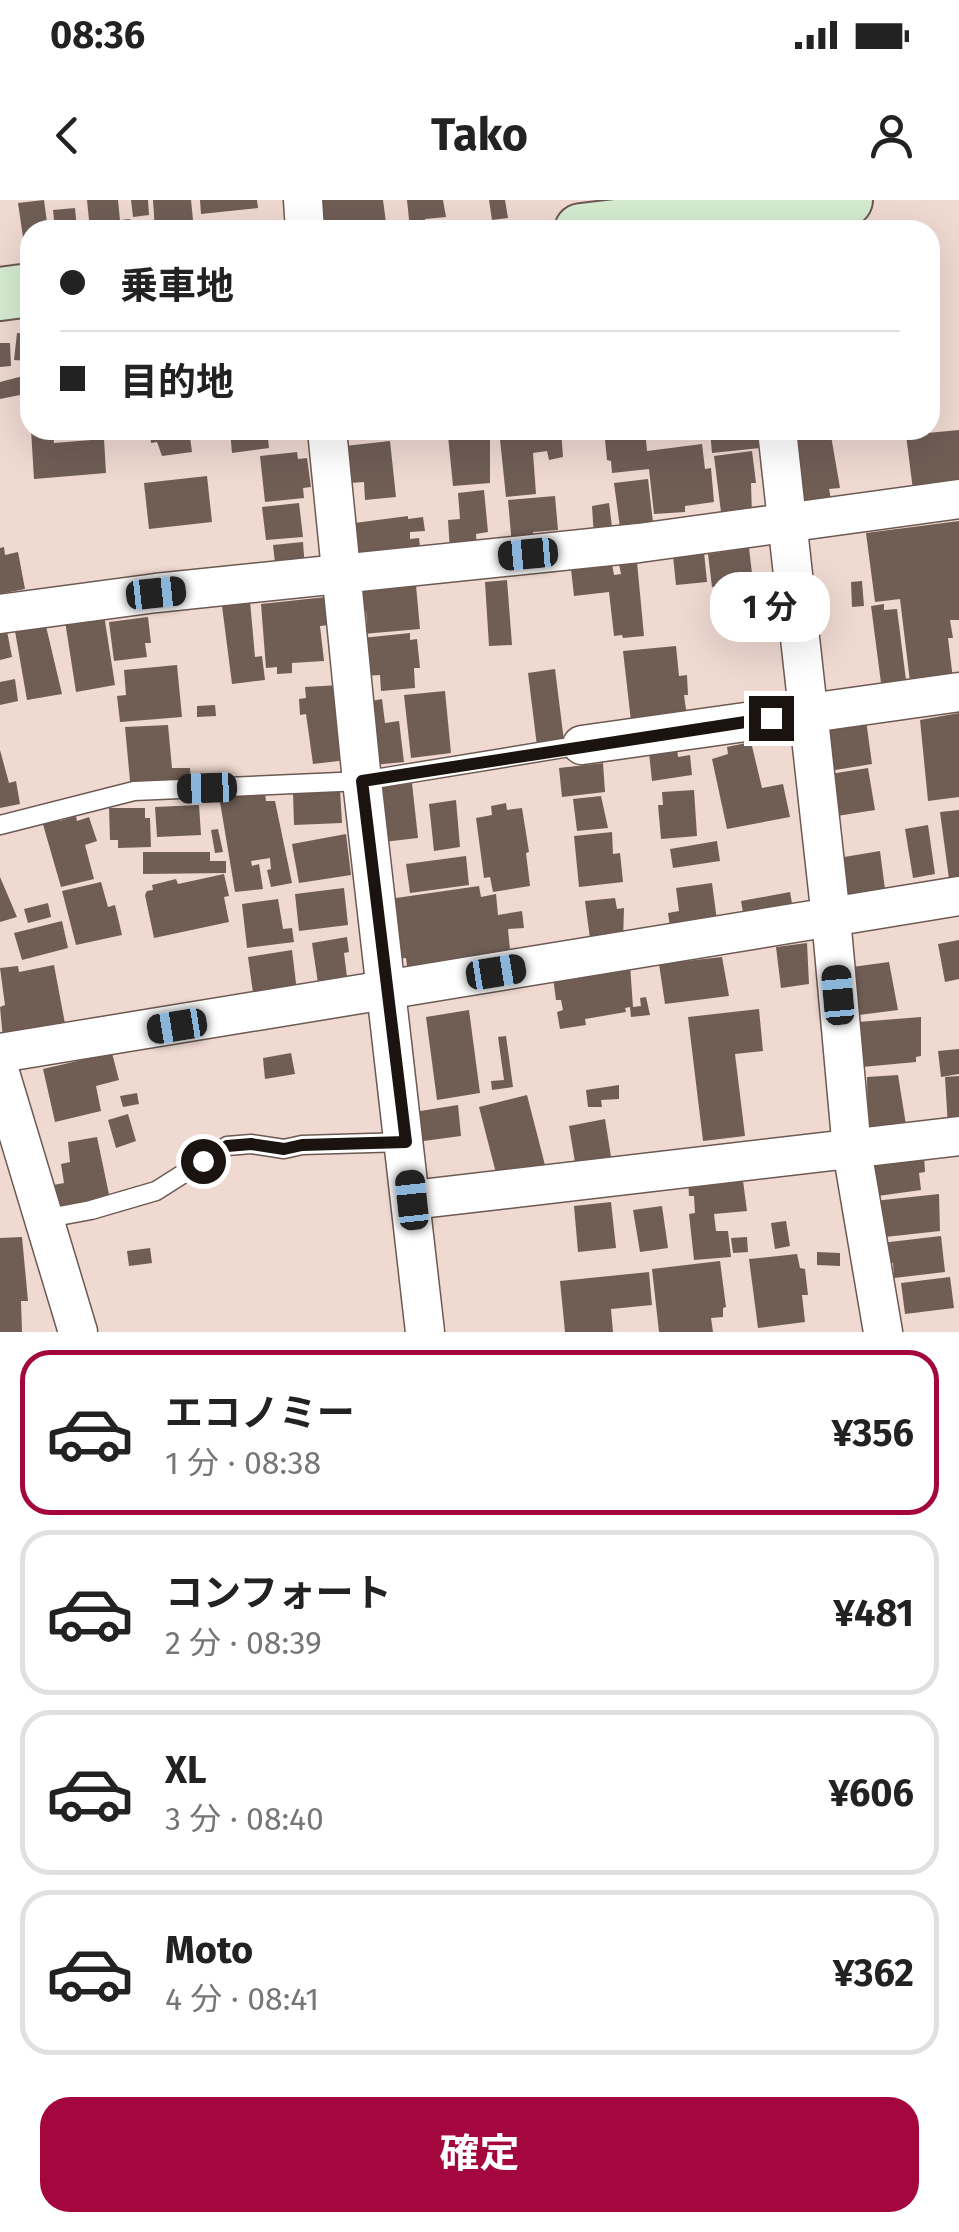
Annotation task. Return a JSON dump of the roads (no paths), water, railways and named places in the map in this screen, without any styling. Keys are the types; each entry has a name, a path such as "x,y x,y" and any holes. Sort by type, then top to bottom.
{"street":[{"path":"682,220 846,200"},
{"path":"329,440 362,781 425,1332"},
{"path":"778,440 831,918 852,1150 883,1332"},
{"path":"0,614 344,572 639,543 959,499"},
{"path":"582,745 959,692"},
{"path":"0,1053 959,896"},
{"path":"0,1073 78,1332"},
{"path":"412,1200 959,1136"}],"lane":[{"path":"0,825 134,791 362,781 582,745"},
{"path":"44,1219 156,1191 227,1146 251,1144 284,1149 406,1142"}]}
